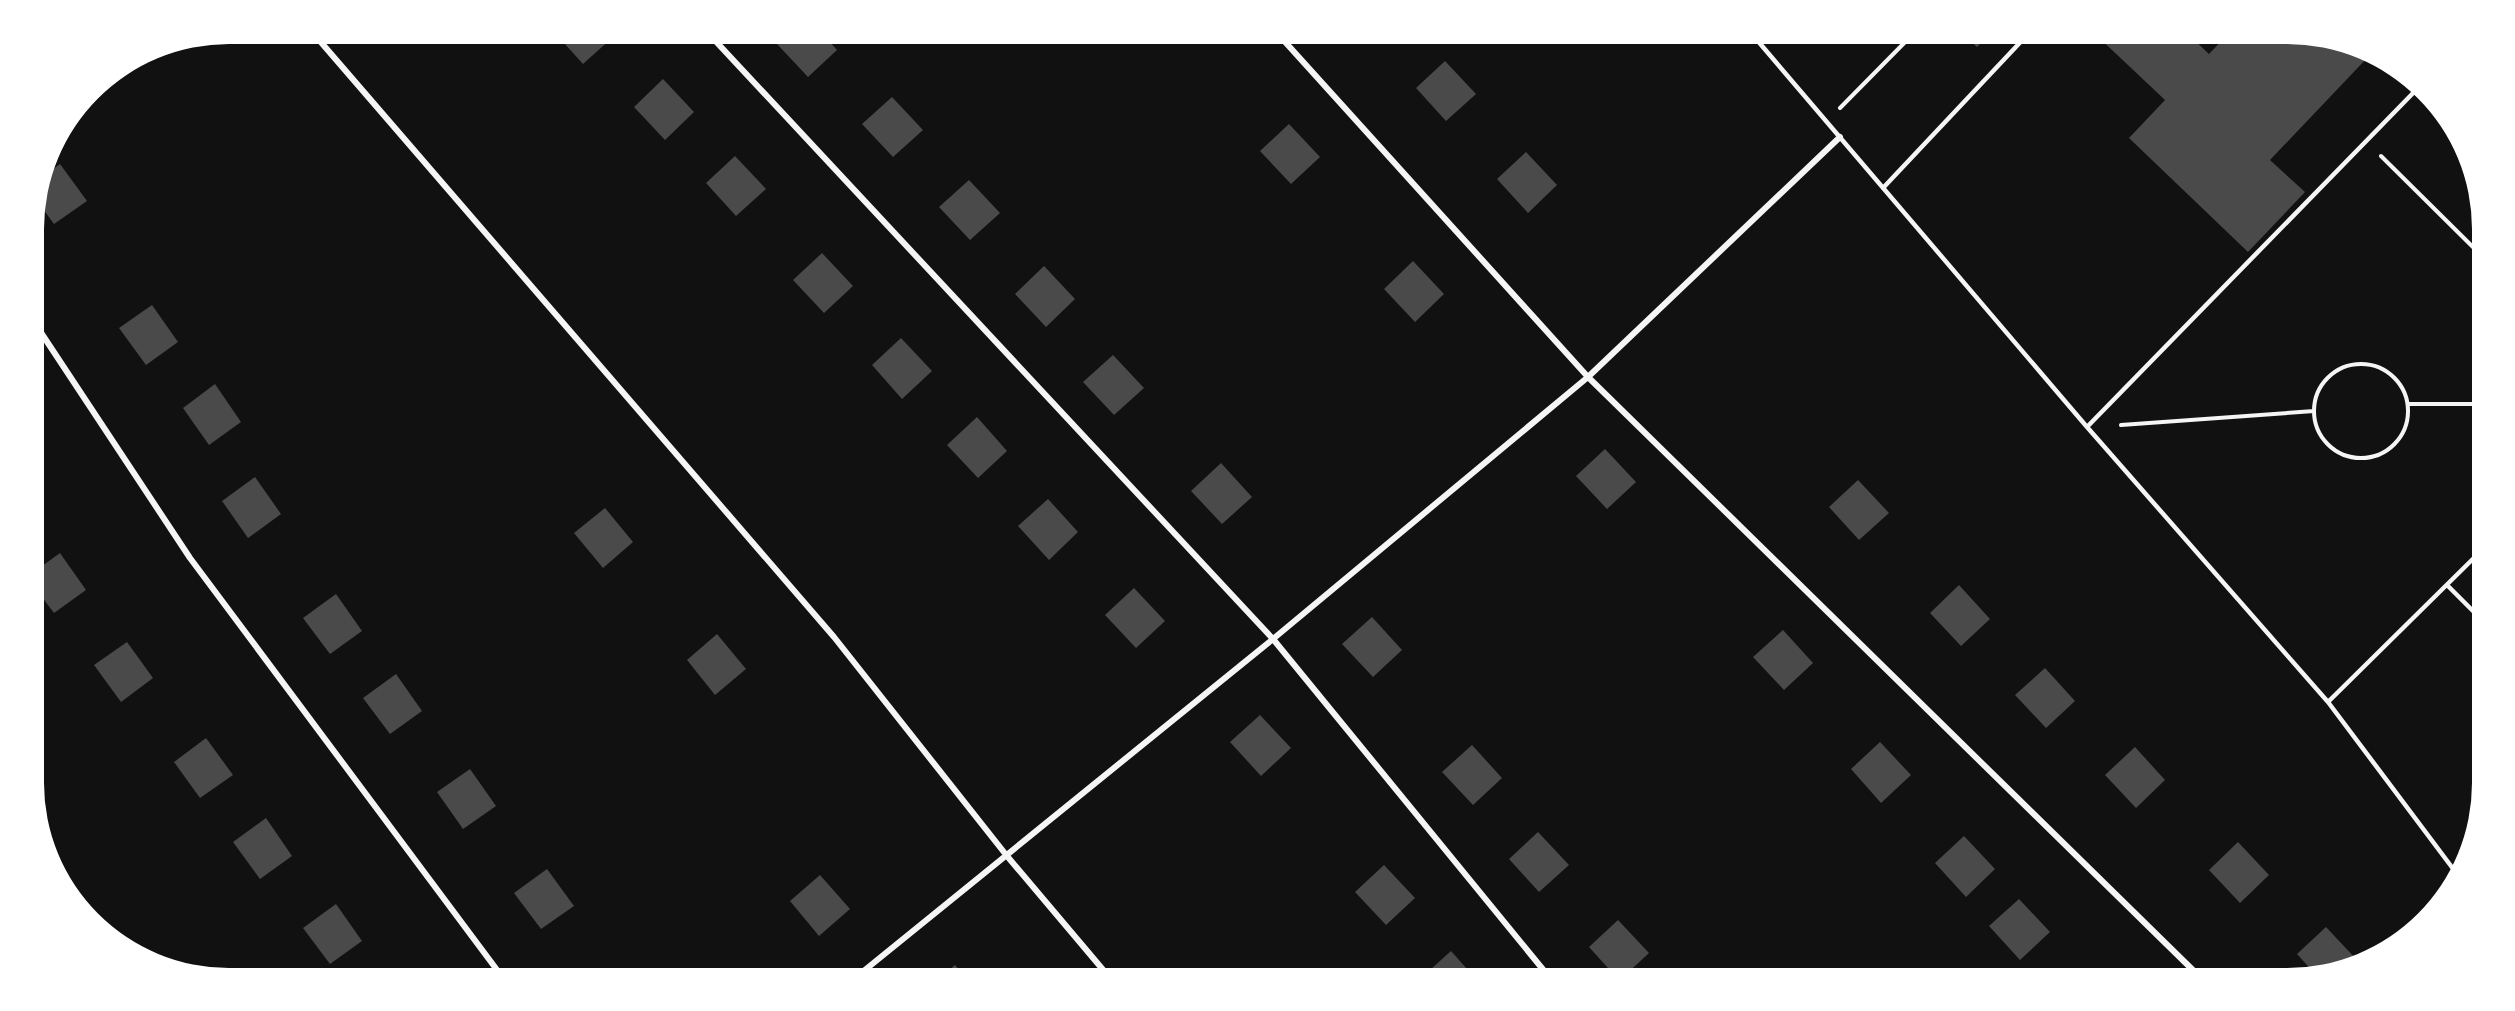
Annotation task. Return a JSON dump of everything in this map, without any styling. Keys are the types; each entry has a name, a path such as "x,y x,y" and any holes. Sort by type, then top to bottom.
{"street":[{"path":"1286,43 1588,377 2190,967"},
{"path":"322,44 834,637 1007,856 1101,968"},
{"path":"718,44 1273,639 1541,967"},
{"path":"868,968 1273,639 1588,377 1840,137"},
{"path":"44,337 190,558 495,968"}],"lane":[{"path":"1760,43 2087,427 2328,702 2451,866"},
{"path":"1883,188 2019,43"},
{"path":"2087,427 2413,93"},
{"path":"2328,702 2472,560"},
{"path":"2447,585 2472,611"}],"path":[{"path":"1827,121 1904,43"},
{"path":"2366,141 2472,246"},
{"path":"2357,365 2381,368 2394,376 2403,389 2408,404 2408,419 2398,440 2380,455 2366,459 2343,454 2324,441 2316,427 2314,411 2316,396 2324,382 2336,371 2357,365"},
{"path":"2408,404 2472,404"},
{"path":"2087,427 2314,411"}],"building":[{"path":"2105,43 2198,43 2209,54 2219,43 2287,43 2323,47 2346,53 2364,61 2270,160 2305,192 2248,252 2129,138 2165,100"},
{"path":"565,44 605,44 583,64"},
{"path":"777,44 831,44 837,50 808,77"},
{"path":"1445,61 1476,94 1446,121 1416,88"},
{"path":"663,79 694,112 665,140 634,107"},
{"path":"892,97 923,130 893,157 862,124"},
{"path":"1289,124 1320,157 1291,184 1260,151"},
{"path":"1526,152 1557,185 1528,213 1497,179"},
{"path":"735,156 766,189 736,216 706,183"},
{"path":"60,164 87,201 54,224 44,211 54,168"},
{"path":"969,180 1000,213 970,240 939,207"},
{"path":"822,253 853,286 824,313 793,280"},
{"path":"1413,261 1444,294 1415,322 1384,289"},
{"path":"1044,266 1075,299 1046,327 1015,294"},
{"path":"152,305 178,342 146,365 119,328"},
{"path":"901,338 932,371 902,399 872,365"},
{"path":"1113,355 1144,388 1114,415 1083,382"},
{"path":"215,384 241,422 209,445 183,408"},
{"path":"977,417 1007,451 978,478 947,445"},
{"path":"1605,449 1636,482 1607,509 1576,476"},
{"path":"1221,463 1252,497 1222,524 1191,491"},
{"path":"255,477 281,514 248,538 222,501"},
{"path":"1858,480 1889,513 1859,540 1829,507"},
{"path":"1048,499 1078,532 1049,560 1018,526"},
{"path":"605,508 633,542 603,568 574,533"},
{"path":"60,553 86,590 54,613 44,600 44,565"},
{"path":"1959,585 1990,619 1961,646 1930,613"},
{"path":"1134,588 1165,621 1136,648 1105,615"},
{"path":"336,594 362,631 330,654 303,618"},
{"path":"1372,617 1402,650 1373,677 1342,644"},
{"path":"1783,630 1813,663 1784,690 1753,657"},
{"path":"717,634 746,669 715,695 687,660"},
{"path":"127,642 153,678 121,702 94,665"},
{"path":"2045,668 2075,701 2046,728 2015,695"},
{"path":"396,674 422,711 390,734 363,698"},
{"path":"1260,715 1291,748 1261,776 1230,742"},
{"path":"206,738 233,775 200,798 174,762"},
{"path":"1880,742 1911,775 1881,803 1851,769"},
{"path":"1472,745 1502,778 1473,805 1442,772"},
{"path":"2135,747 2165,780 2136,808 2105,775"},
{"path":"470,769 496,806 463,829 437,792"},
{"path":"266,818 292,856 260,879 233,842"},
{"path":"1538,832 1569,865 1539,892 1509,859"},
{"path":"1964,836 1995,869 1966,897 1935,863"},
{"path":"2238,842 2269,875 2240,903 2209,870"},
{"path":"1384,865 1415,898 1386,925 1355,892"},
{"path":"547,869 574,906 541,929 514,893"},
{"path":"820,875 850,909 819,936 790,901"},
{"path":"2019,899 2050,932 2020,960 1989,926"},
{"path":"336,904 362,941 330,964 303,928"},
{"path":"1618,920 1649,953 1634,967 1607,967 1589,947"},
{"path":"2326,927 2352,955 2308,966 2297,954"},
{"path":"1451,951 1466,967 1433,967"}]}
